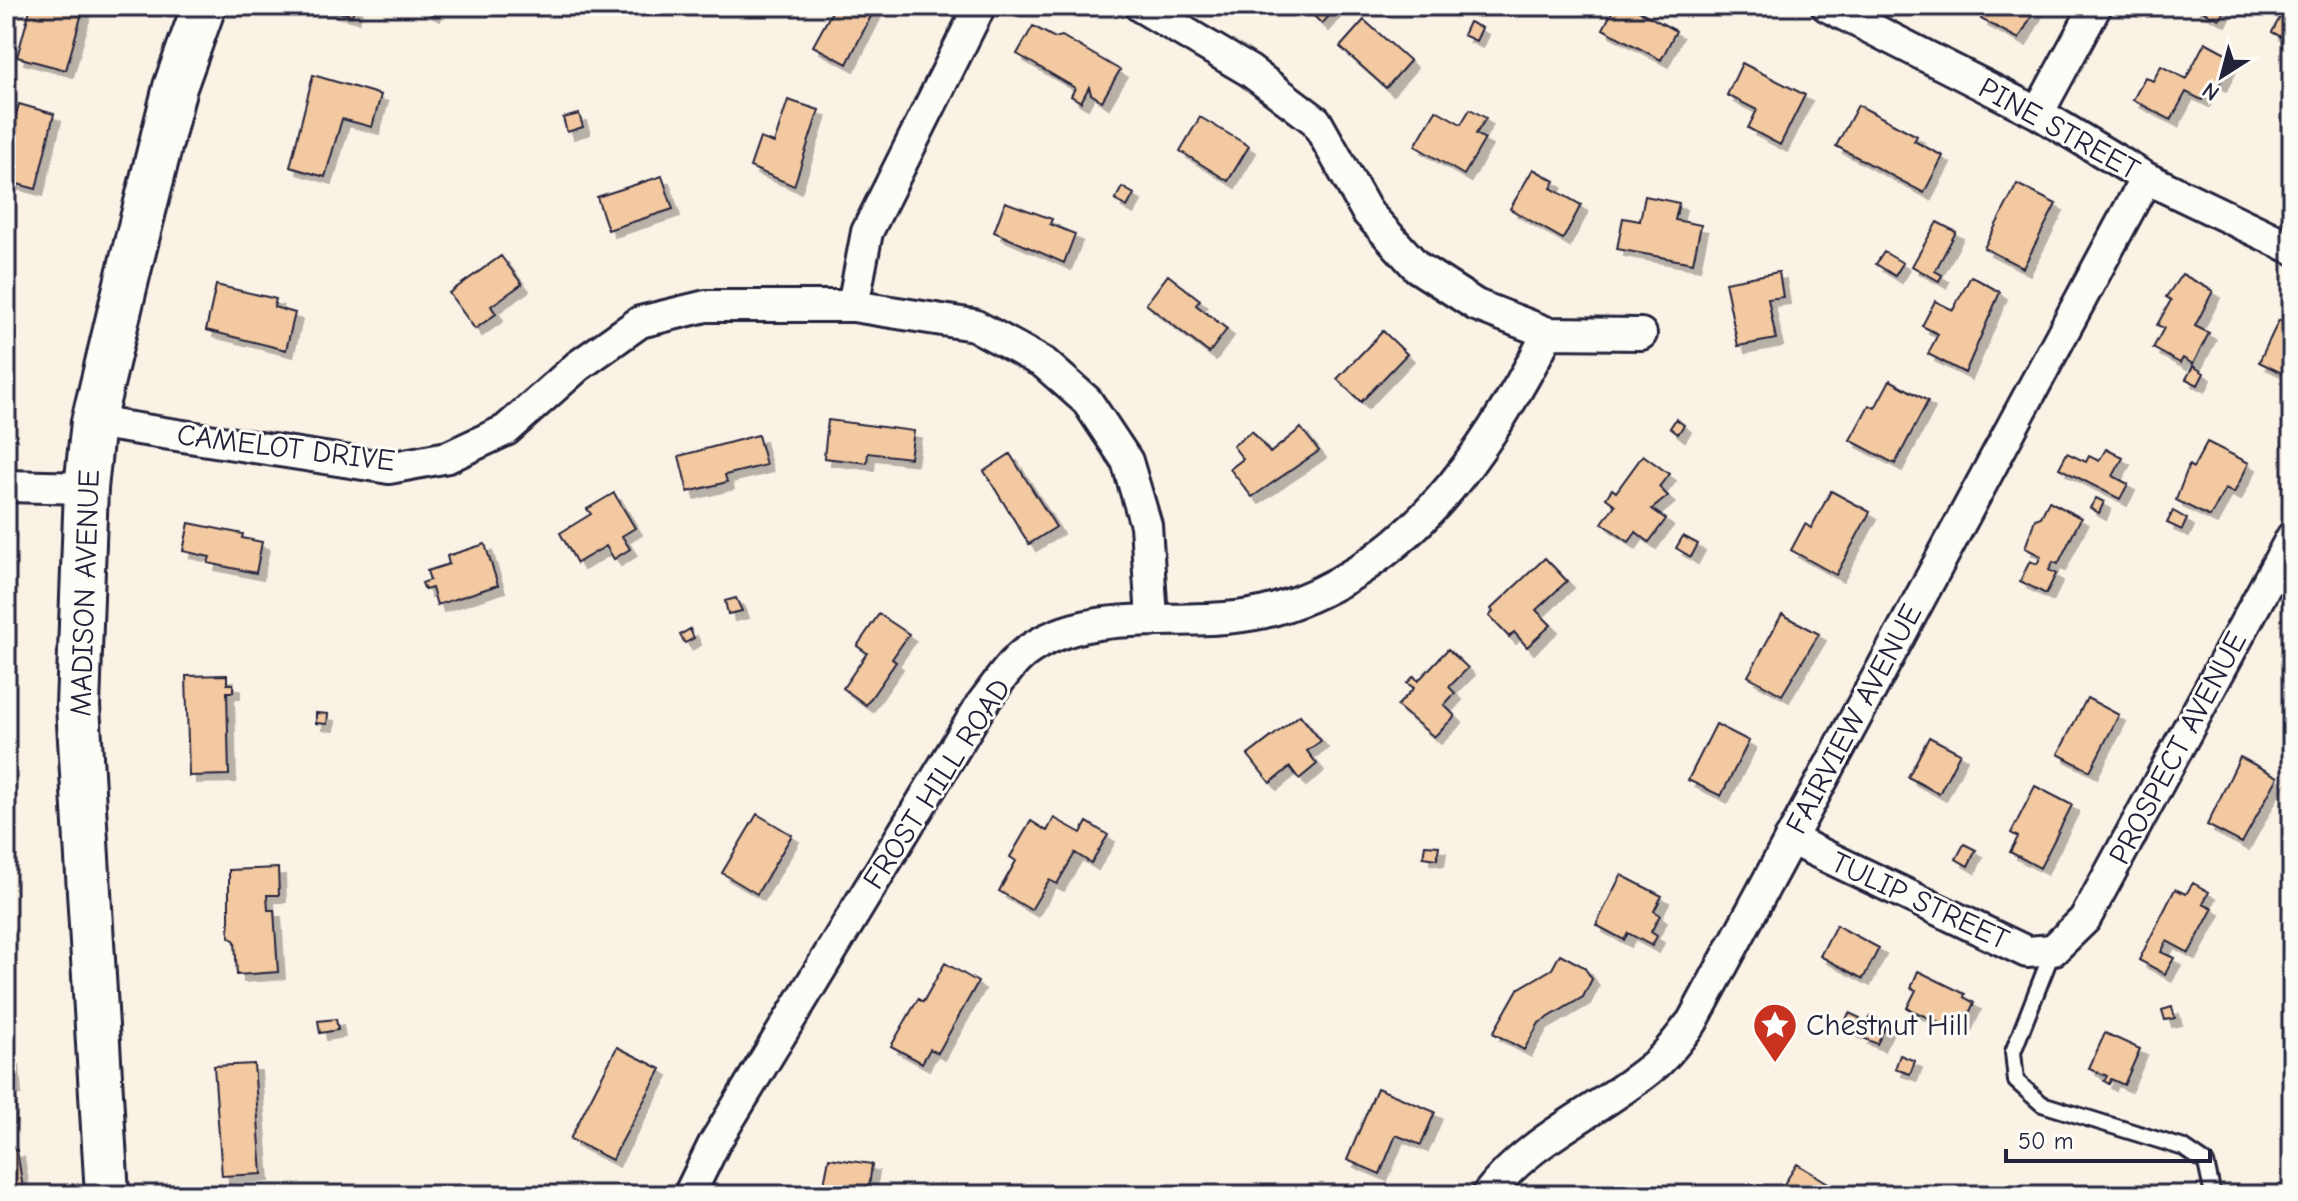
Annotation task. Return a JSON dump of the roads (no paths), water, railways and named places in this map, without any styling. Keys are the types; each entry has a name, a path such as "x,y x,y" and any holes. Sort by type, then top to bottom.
{"street":[{"name":"MADISON AVENUE","path":"107,1195 78,706 86,488 93,422 175,87 204,6"},
{"path":"853,306 867,232 980,6"},
{"path":"1140,6 1250,71 1316,121 1367,212 1417,267 1476,305 1548,333 1641,334"},
{"name":"PINE STREET","path":"1827,6 2038,113 2146,178 2292,248"},
{"path":"2038,113 2096,6"},
{"name":"FAIRVIEW AVENUE","path":"1487,1195 1537,1143 1604,1102 1667,1052 1692,1022 2146,178"},
{"name":"CAMELOT DRIVE","path":"93,422 389,468 448,457 506,430 578,366 640,322 706,306 853,306 974,325 1044,363 1087,401 1127,461 1146,525 1152,619"},
{"name":"FROST HILL ROAD","path":"689,1195 714,1144 981,705 1021,656 1058,632 1152,619 1203,618 1274,610 1337,584 1403,541 1466,468 1514,399 1548,333"},
{"path":"6,486 86,488"},
{"name":"PROSPECT AVENUE","path":"2053,950 2085,919 2292,537"},
{"name":"TULIP STREET","path":"1790,839 2027,952 2053,950"}],"lane":[{"path":"2053,950 2013,1052 2016,1081 2042,1104 2184,1148 2206,1163 2213,1195"}],"place":[{"name":"Chestnut Hill","path":"1775,1064"}]}
